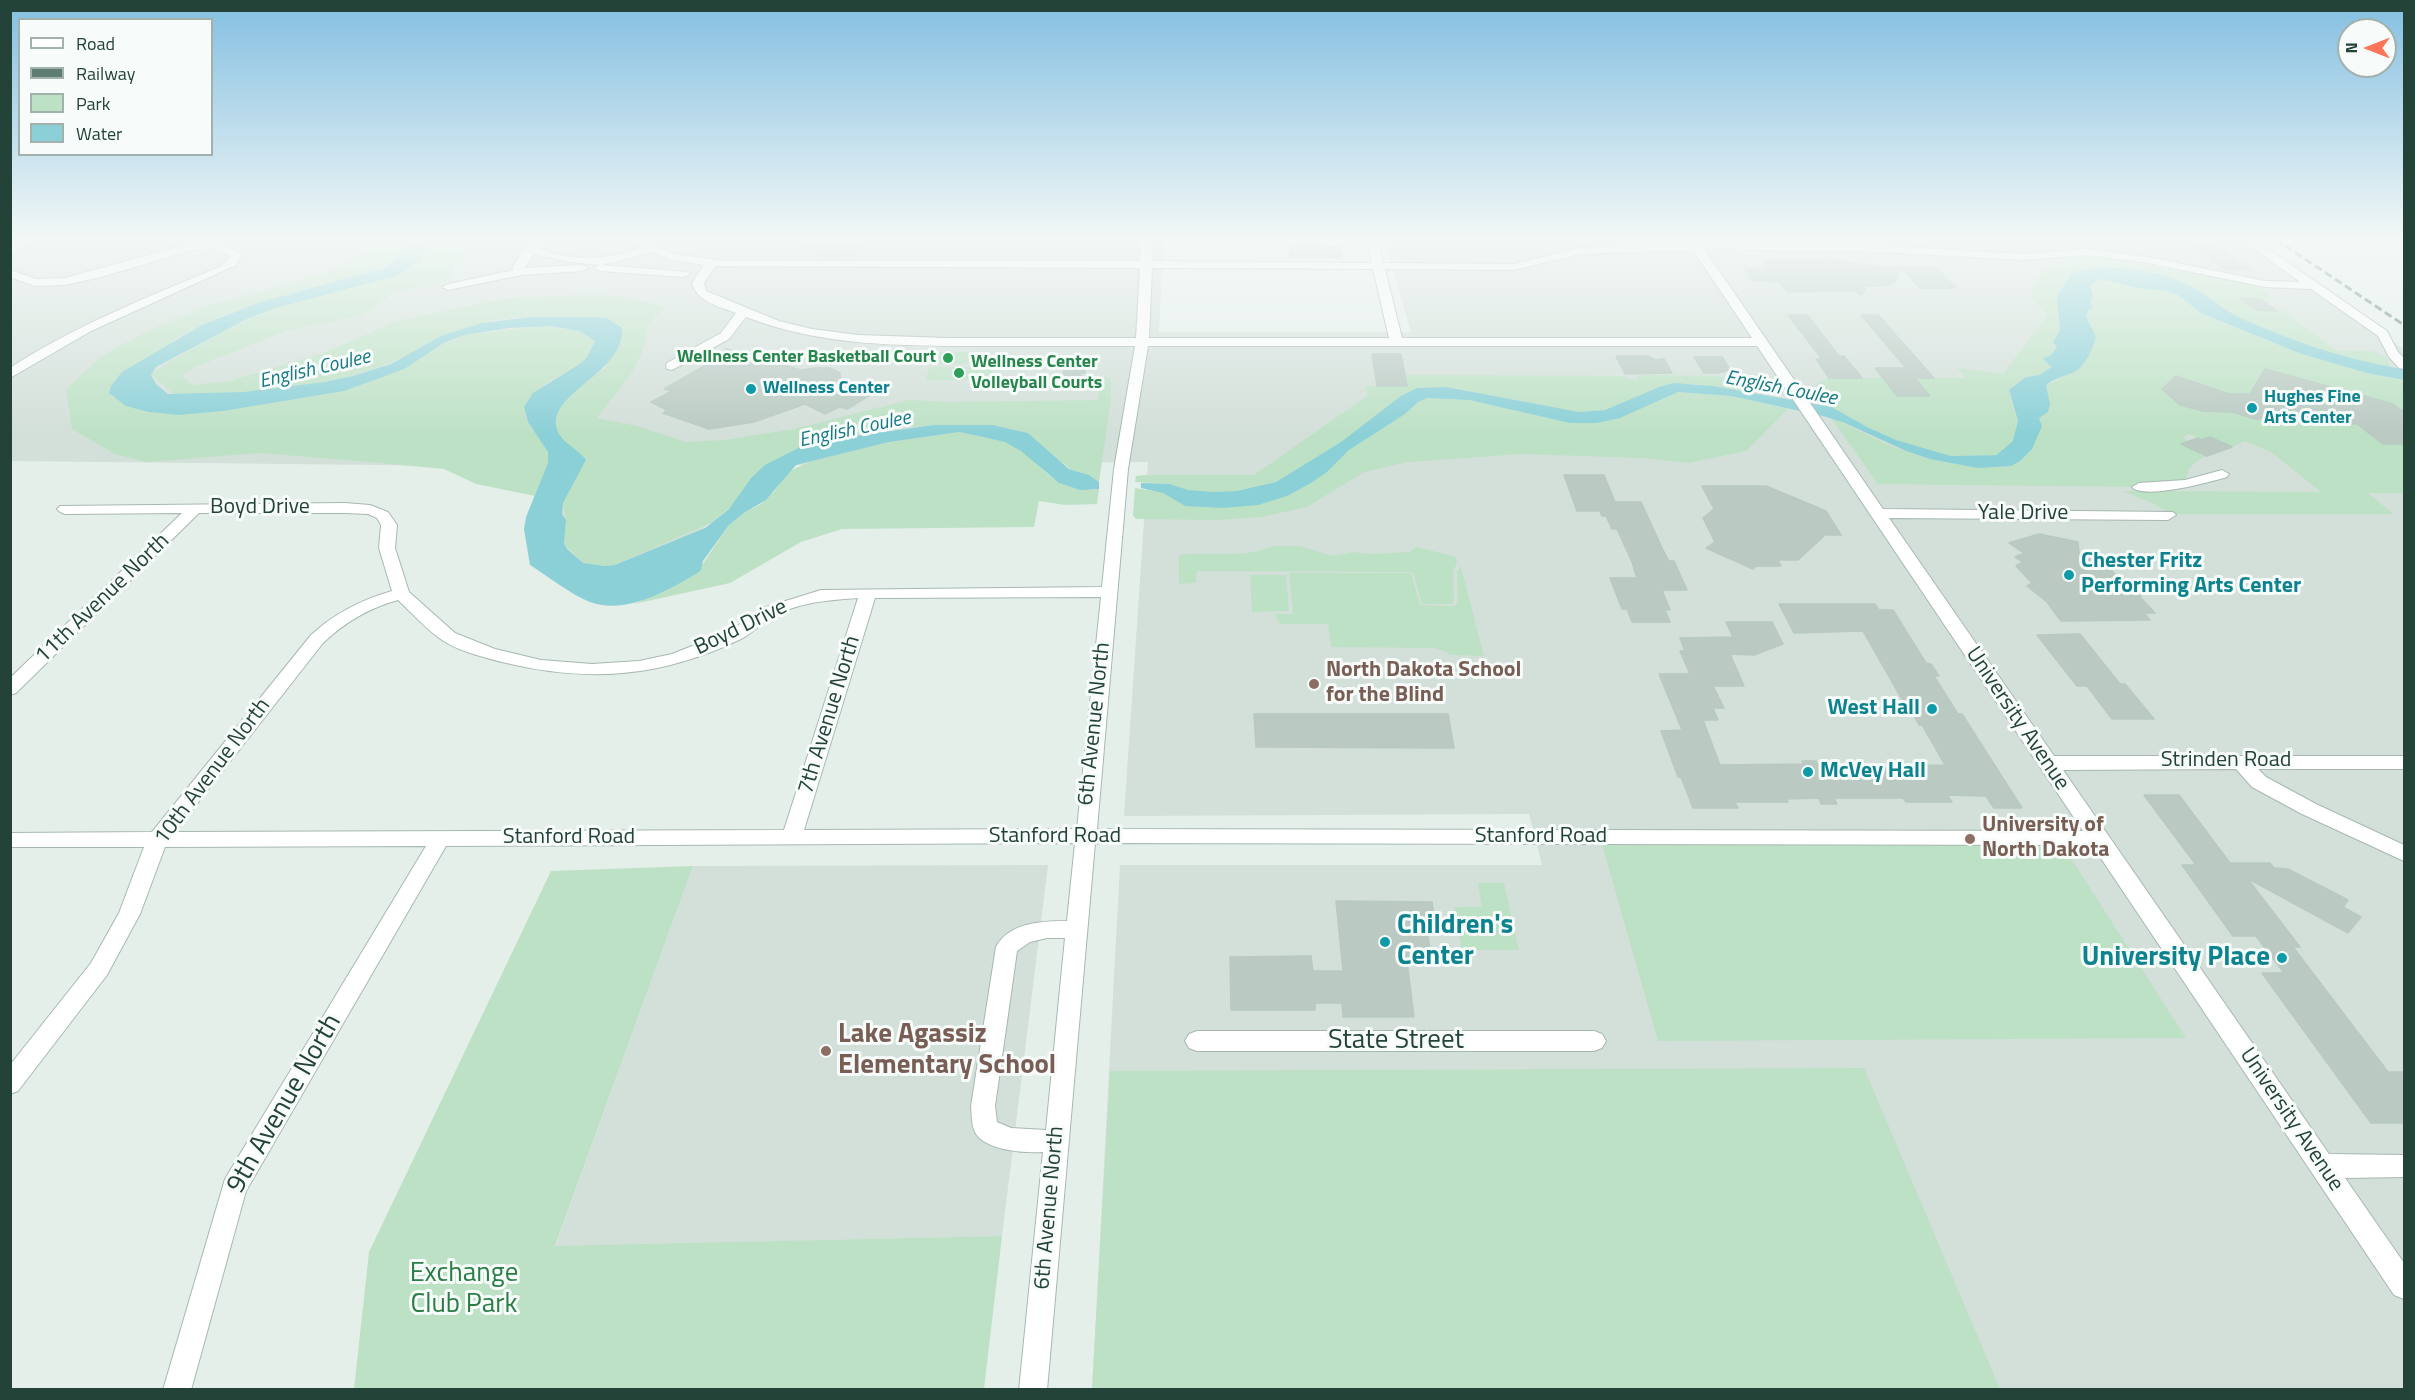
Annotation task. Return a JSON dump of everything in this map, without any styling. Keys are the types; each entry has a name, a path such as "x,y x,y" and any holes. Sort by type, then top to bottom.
{"street":[{"path":"10,374 51,347 103,319 138,304"},
{"path":"726,304 791,329 858,339 947,342 1760,342"},
{"name":"6th Avenue North","path":"1033,1389 1108,592 1121,469 1142,342 1146,304"},
{"path":"1388,304 1396,341"},
{"name":"University Avenue","path":"1735,304 2404,1286"},
{"path":"2341,304 2383,334 2393,354 2403,364"},
{"path":"672,366 732,331 743,312"},
{"name":"Yale Drive","path":"1877,513 2167,514 2139,487 2186,484 2222,474"},
{"name":"Boyd Drive","path":"65,509 345,507 370,510 383,515 389,525 387,548 401,594 449,637 489,652 541,666 592,670 639,667 677,658 736,635 769,612 821,595 868,592 1108,592"},
{"name":"11th Avenue North","path":"10,689 196,508"},
{"name":"7th Avenue North","path":"792,837 868,592"},
{"name":"10th Avenue North","path":"10,1084 99,969 129,914 157,840 317,639 331,624 352,610 401,594"},
{"path":"2239,761 2259,782 2309,809 2404,853"},
{"name":"Strinden Road","path":"2047,763 2404,762"},
{"name":"Stanford Road","path":"10,840 1084,836 2099,838"},
{"name":"9th Avenue North","path":"177,1389 234,1187 440,839"},
{"path":"1056,1141 1018,1141 1000,1138 986,1128 983,1106 1007,947 1018,936 1034,930 1076,930"},
{"name":"State Street","path":"1197,1041 1594,1041"},
{"path":"2322,1166 2404,1166"}],"shaded area":[{"name":"University of North Dakota","path":"11,304 1160,304 1159,332 1411,332 1403,304 2340,304 2404,349 2404,1389 1092,1389 1120,865 1542,865 1529,814 1124,816 1148,462 775,465 682,547 644,573 561,562 562,467 11,461"},
{"name":"Lake Agassiz Elementary School","path":"1048,865 1002,1236 555,1247 693,866"}],"green space":[{"path":"256,304 222,316 181,336 109,393 118,400 179,415 223,411 344,391 464,335 544,326 580,331 595,341 587,357 581,363 553,379 535,393 529,401 526,410 527,420 546,447 549,456 535,496 476,484 444,469 359,461 260,453 147,462 115,454 72,429 66,389 102,356 147,331 211,305"},
{"path":"289,304 378,304 363,315 286,331 193,368 181,376 193,385 230,381 321,354 398,321 478,304 654,304 665,307 647,325 646,339 637,363 597,418 637,426 686,442 724,440 794,429 909,400 949,402 1097,400 1103,377 1111,378 1111,400 1099,482 1088,475 1070,469 1028,433 993,425 934,425 890,429 811,442 711,523 615,565 596,566 583,563 564,544 566,520 563,503 586,460 561,438 556,423 563,403 607,366 607,318 542,316 491,321 463,330 369,371 288,389 175,395 151,374 222,332 275,308"},
{"path":"2037,304 2058,304 2060,331 2057,346 2051,355 2053,367 2039,375 2026,377 2009,390 2018,429 2012,445 2004,455 1951,456 1896,440 1832,407 1816,385 1829,378 1883,378 1897,396 1929,396 1915,378 1966,378 1957,368 2003,374 2046,317 2046,313"},
{"path":"2091,304 2190,304 2201,313 2278,345 2367,373 2401,380 2404,384 2404,412 2393,404 2266,369 2258,380 2294,394 2229,394 2176,376 2163,389 2180,405 2203,411 2232,412 2255,419 2289,418 2306,424 2326,424 2350,418 2383,444 2404,444 2404,493 2368,493 2393,514 2171,514 2123,491 2321,492 2271,452 2245,441 2232,447 2210,437 2201,440 2190,434 2182,437 2189,441 2182,444 2207,456 2192,466 2185,482 2139,487 1878,484 1831,418 1889,445 1934,460 1964,465 2011,466 2042,426 2039,418 2047,397 2046,386 2076,370 2092,327 2086,316"},
{"path":"2219,304 2248,304 2256,310 2282,310 2337,351 2371,351 2386,356 2390,367 2353,360 2311,348 2240,318"},
{"name":"Wellness Center Basketball Court","path":"929,352 970,352 967,364 925,364"},
{"name":"Wellness Center Volleyball Courts","path":"930,367 993,367 990,380 925,380"},
{"path":"1405,375 1622,376 1635,381 1639,376 1647,375 1716,376 1759,387 1756,393 1695,384 1659,387 1605,410 1579,412 1446,387 1417,388 1341,442 1276,482 1237,491 1214,492 1188,490 1170,484 1135,482 1136,476 1144,475 1254,475 1367,396 1366,386 1407,386"},
{"path":"1678,392 1731,396 1788,409 1746,451 1688,463 1643,458 1522,454 1408,462 1364,472 1307,507 1261,517 1217,520 1136,519 1133,515 1135,488 1164,493 1185,506 1327,472 1349,450 1405,414 1418,402 1428,398 1469,400 1570,423 1597,423 1620,418"},
{"path":"959,432 1008,443 1022,451 1055,480 1063,484 1085,489 1099,489 1097,504 1065,505 1039,501 1034,527 842,529 801,542 730,583 634,604 696,574 729,525 744,513 761,504 774,492 789,471 813,461 889,442"},
{"path":"1273,546 1299,546 1333,556 1354,552 1369,554 1410,552 1417,547 1456,557 1457,562 1453,572 1454,600 1452,604 1422,604 1413,572 1197,571 1196,583 1179,584 1179,555 1239,554"},
{"path":"1461,567 1484,656 1449,655 1448,652 1435,648 1331,647 1328,624 1280,624 1275,614 1293,614 1289,573 1411,573 1420,605 1455,606 1458,602 1457,571"},
{"path":"1250,575 1286,575 1289,611 1252,612"},
{"path":"1600,837 2058,838 2186,1038 1658,1041"},
{"name":"Exchange Club Park","path":"693,866 555,1246 1002,1236 984,1389 354,1389 369,1252 551,871"},
{"path":"1478,883 1504,883 1519,950 1462,950 1454,907 1482,907"},
{"path":"1864,1068 2000,1389 1092,1389 1110,1071"}],"water":[{"path":"255,304 289,304 245,320 156,367 151,375 156,384 168,394 244,392 325,382 353,376 391,364 441,336 482,323 530,317 607,318 622,328 619,345 611,359 561,407 556,420 562,438 586,460 563,503 562,514 566,520 564,544 583,563 615,565 705,528 729,509 752,477 765,465 810,442 934,425 993,425 1028,433 1069,469 1089,475 1099,482 1099,489 1080,490 1059,483 1021,451 1005,442 979,436 959,432 889,442 796,465 766,500 729,525 703,561 701,570 696,574 645,599 618,606 604,605 575,595 530,565 524,529 526,517 548,463 548,452 528,422 524,407 533,393 581,363 587,357 595,341 580,331 550,326 509,328 464,335 444,343 404,369 344,391 223,411 179,415 149,412 126,406 109,393 111,386 122,372 202,325"},
{"path":"2058,304 2091,304 2093,309 2089,309 2086,316 2096,337 2091,351 2076,371 2046,386 2050,404 2048,412 2039,418 2042,426 2032,449 2011,466 1978,468 1930,459 1823,416 1731,396 1678,392 1620,418 1597,423 1570,423 1469,400 1428,398 1418,402 1405,414 1349,450 1327,472 1287,496 1258,505 1222,508 1185,506 1163,493 1141,488 1141,483 1170,484 1188,490 1237,491 1276,482 1341,442 1401,396 1417,388 1446,387 1579,412 1605,410 1673,383 1713,386 1832,407 1896,440 1951,456 2003,455 2012,444 2018,421 2009,390 2026,377 2039,375 2052,367 2043,359 2051,355 2057,347 2053,342 2060,331"},
{"path":"2190,304 2218,304 2238,317 2322,350 2404,369 2404,380 2367,373 2299,353 2201,313"}],"building":[{"path":"2248,304 2268,304 2277,311 2256,310"},
{"path":"1788,315 1807,315 1839,356 1844,356 1862,378 1829,378 1816,359 1822,359"},
{"path":"1861,315 1878,315 1934,378 1915,378 1930,396 1897,396 1875,368 1906,368"},
{"name":"Wellness Center","path":"727,349 801,370 830,368 840,373 841,384 872,394 847,409 839,407 825,414 805,404 754,422 709,429 663,413 667,410 651,402 672,391 664,389 706,365 700,364"},
{"path":"1372,354 1401,354 1407,386 1377,386"},
{"path":"1616,356 1648,356 1655,360 1664,359 1672,373 1625,374"},
{"path":"1694,357 1722,357 1730,370 1704,373"},
{"path":"1065,361 1086,362 1085,373 1081,373 1080,380 1064,380"},
{"name":"Hughes Fine Arts Center","path":"2265,369 2393,404 2404,412 2404,444 2383,444 2357,424 2306,424 2289,418 2255,419 2232,412 2203,411 2180,405 2162,389 2176,376 2229,394 2250,394"},
{"path":"2210,437 2232,447 2207,456 2181,444 2198,438 2201,440"},
{"path":"1564,475 1604,475 1615,502 1641,502 1663,550 1669,561 1674,561 1687,590 1662,590 1670,610 1665,610 1670,622 1632,622 1627,609 1622,609 1610,578 1637,578 1632,562 1617,529 1612,529 1606,516 1602,516 1600,511 1577,511"},
{"path":"1702,486 1766,486 1826,511 1841,535 1825,535 1798,560 1778,560 1781,566 1756,566 1753,569 1706,548 1715,542 1703,518 1714,509"},
{"name":"Chester Fritz Performing Arts Center","path":"2039,534 2078,542 2079,553 2094,556 2095,562 2107,564 2121,583 2139,586 2141,598 2155,613 2144,613 2150,620 2061,621 2047,602 2027,586 2032,583 2016,566 2023,562 2015,557 2024,553 2009,543"},
{"path":"1779,604 1875,604 1879,610 1893,610 1926,663 1931,664 1939,676 1934,676 1958,714 1962,714 2022,808 1994,808 1986,796 1947,795 1952,802 1906,802 1903,798 1834,798 1837,804 1821,804 1819,798 1786,799 1788,802 1735,802 1738,808 1693,808 1681,777 1678,777 1661,731 1682,730 1659,674 1690,674 1680,651 1685,651 1680,638 1733,637 1726,622 1772,622 1783,644 1754,655 1730,654 1744,686 1713,686 1724,708 1713,708 1718,720 1703,720 1720,765 1804,764 1802,761 1816,761 1818,765 1867,765 1868,767 1945,765 1922,725 1919,725 1907,703 1904,703 1863,631 1794,633"},
{"path":"2080,634 2120,684 2125,684 2154,719 2112,719 2087,686 2077,686 2037,635"},
{"path":"1254,714 1448,714 1454,748 1256,747"},
{"name":"University Place","path":"2144,795 2179,795 2230,863 2270,863 2274,868 2288,869 2348,900 2343,907 2361,917 2348,933 2247,878 2300,947 2293,947 2388,1072 2404,1072 2404,1123 2371,1123 2262,973 2284,973 2256,936 2233,936 2182,865 2196,865"},
{"name":"Children's Center","path":"1336,901 1432,902 1435,924 1426,924 1432,961 1407,961 1414,1017 1343,1017 1342,1003 1315,1003 1315,1010 1231,1010 1230,957 1311,956 1313,971 1343,971"}],"waterway":[{"name":"English Coulee","path":"1996,458 2015,442"}],"railway":[{"path":"2373,304 2404,325"}],"place":[{"name":"Wellness Center Basketball Court","path":"948,358"},
{"name":"Wellness Center Volleyball Courts","path":"959,373"},
{"name":"Wellness Center","path":"751,389"},
{"name":"Hughes Fine Arts Center","path":"2252,408"},
{"name":"Chester Fritz Performing Arts Center","path":"2069,575"},
{"name":"North Dakota School for the Blind","path":"1314,684"},
{"name":"West Hall","path":"1932,709"},
{"name":"McVey Hall","path":"1808,772"},
{"name":"University of North Dakota","path":"1970,839"},
{"name":"Children's Center","path":"1385,942"},
{"name":"University Place","path":"2282,958"},
{"name":"Lake Agassiz Elementary School","path":"826,1051"}]}
